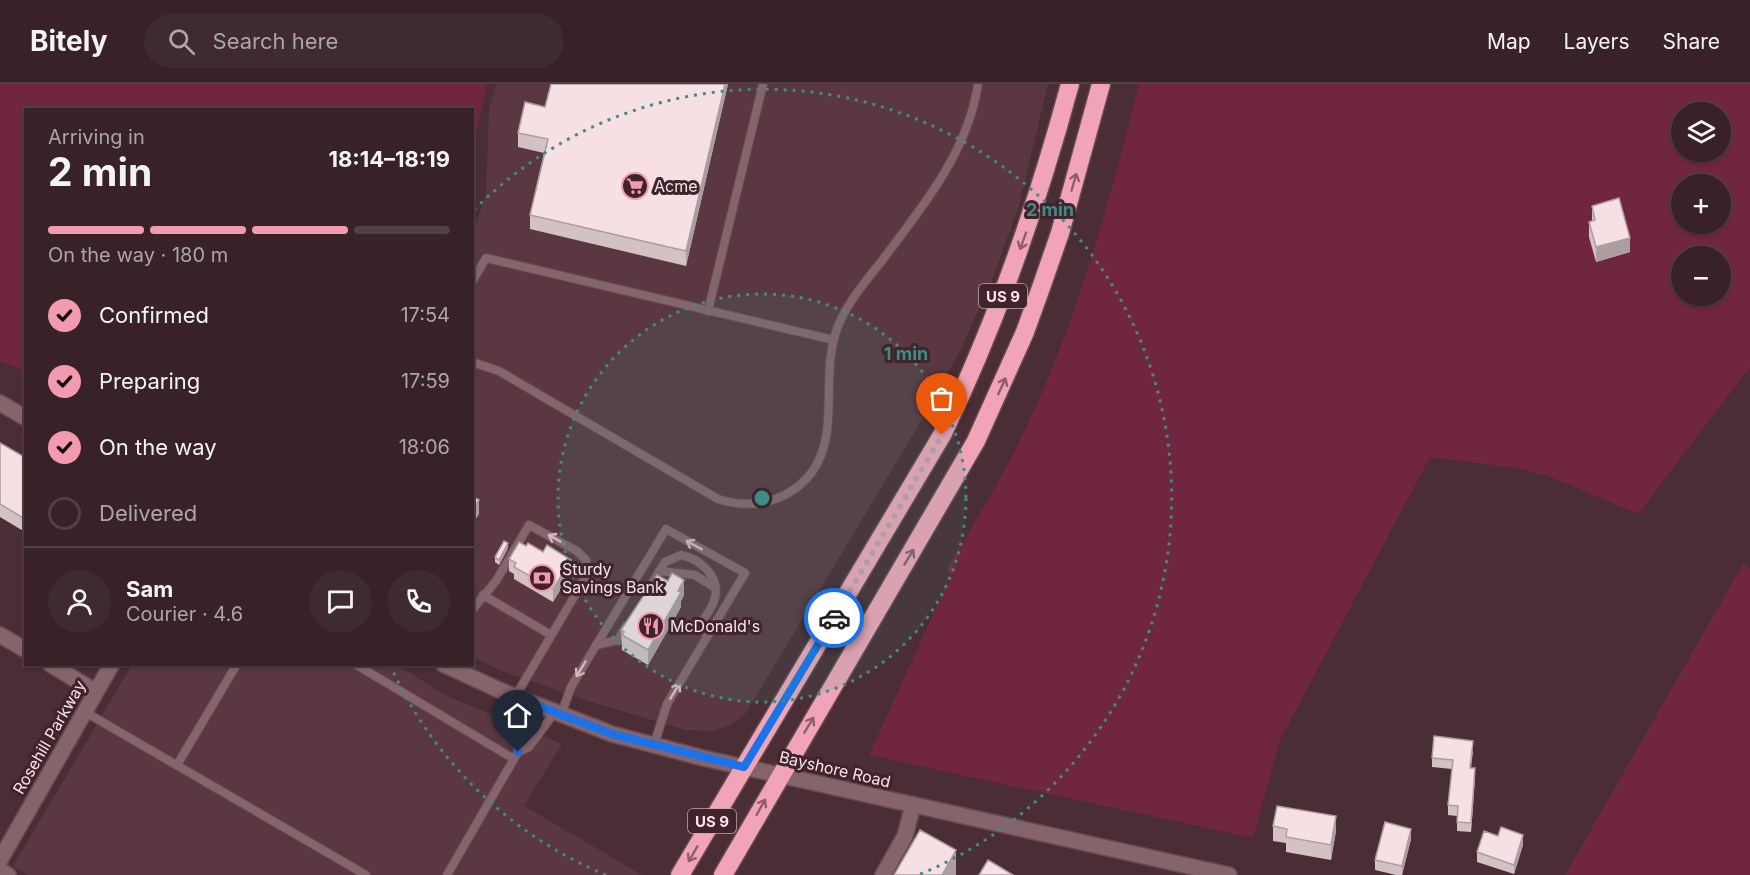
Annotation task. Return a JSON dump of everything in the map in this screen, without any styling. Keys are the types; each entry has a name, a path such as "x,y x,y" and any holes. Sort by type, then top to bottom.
{"highway":[{"name":"US 9","path":"680,875 908,496 969,378 1026,233 1070,84"},
{"name":"US 9","path":"723,875 779,775 949,490 1006,378 1060,233 1101,84"}],"street":[{"path":"0,403 24,417"},
{"path":"0,635 24,649"},
{"path":"53,666 96,692"},
{"name":"Rosehill Parkway","path":"0,860 111,666"},
{"name":"Bayshore Road","path":"447,666 515,697 612,734 779,775 1229,875"},
{"path":"883,875 905,836 913,805"},
{"path":"0,870 8,875"}],"lane":[{"path":"708,311 763,84"},
{"path":"474,363 499,371 710,495 736,504 759,503 792,491 812,471 821,456 827,434 827,375 834,340 842,318 856,295 930,197 945,173 968,123 978,84"},
{"path":"474,279 486,258 834,340"},
{"path":"474,607 496,581 529,525 577,550 586,560 587,572 515,697"},
{"path":"516,756 529,747 557,714 666,529 745,573 667,704 654,745"},
{"path":"641,601 659,571 670,558 686,556 708,571 716,588 715,600 702,622 707,637"},
{"path":"659,571 695,575 716,588"},
{"path":"483,595 551,635"},
{"path":"596,645 618,640 630,620"},
{"path":"177,765 236,666"},
{"path":"358,666 516,756"},
{"path":"447,875 516,756 518,740 531,703"},
{"path":"85,712 366,875"}],"shaded area":[{"path":"0,84 487,84 474,144 474,108 24,108 24,371 0,361"},
{"path":"496,84 1048,84 1019,205 994,275 962,347 926,413 746,713 729,726 710,731 686,730 588,701 494,668 474,657 474,230 486,194 489,110"},
{"path":"1139,84 1750,84 1750,367 1638,514 1548,476 1516,468 1430,457 1280,740 1253,838 869,755 950,577 947,569 987,502 1031,417 1069,324 1100,229"},
{"path":"1743,564 1750,569 1750,875 1565,875"},
{"path":"131,666 398,666 449,697 562,744 524,806 642,875 28,875 13,866"}],"building":[{"path":"551,84 725,84 686,251 530,215 548,139 518,133 525,102 545,107"},
{"path":"1619,198 1630,238 1596,247 1589,222 1595,220 1592,206"},
{"path":"0,443 24,457 24,518 0,504"},
{"path":"474,497 479,500 474,507"},
{"path":"504,541 508,543 499,560 495,557"},
{"path":"519,542 526,546 528,543 543,552 547,545 571,560 553,589 514,567 516,563 509,559"},
{"name":"McDonald's","path":"672,573 684,580 678,591 681,592 648,650 622,635 624,632 621,630 657,575 668,581"},
{"path":"1434,736 1473,741 1470,768 1475,768 1471,823 1457,822 1458,806 1448,805 1453,760 1432,758"},
{"path":"1277,806 1336,816 1331,845 1286,837 1287,829 1273,826"},
{"path":"1385,822 1411,829 1402,866 1375,860"},
{"path":"1501,827 1523,835 1514,865 1477,852 1484,831 1498,836"},
{"path":"920,830 956,850 942,875 894,875"},
{"path":"988,860 1013,875 979,875"}],"way so far":[{"path":"834,618 942,435"}],"place":[{"name":"Acme","path":"635,186"},
{"name":"Sturdy Savings Bank","path":"542,578"},
{"name":"McDonald's","path":"651,626"}],"route":[{"path":"518,752 518,740 531,703 612,734 744,767 834,618"}]}
